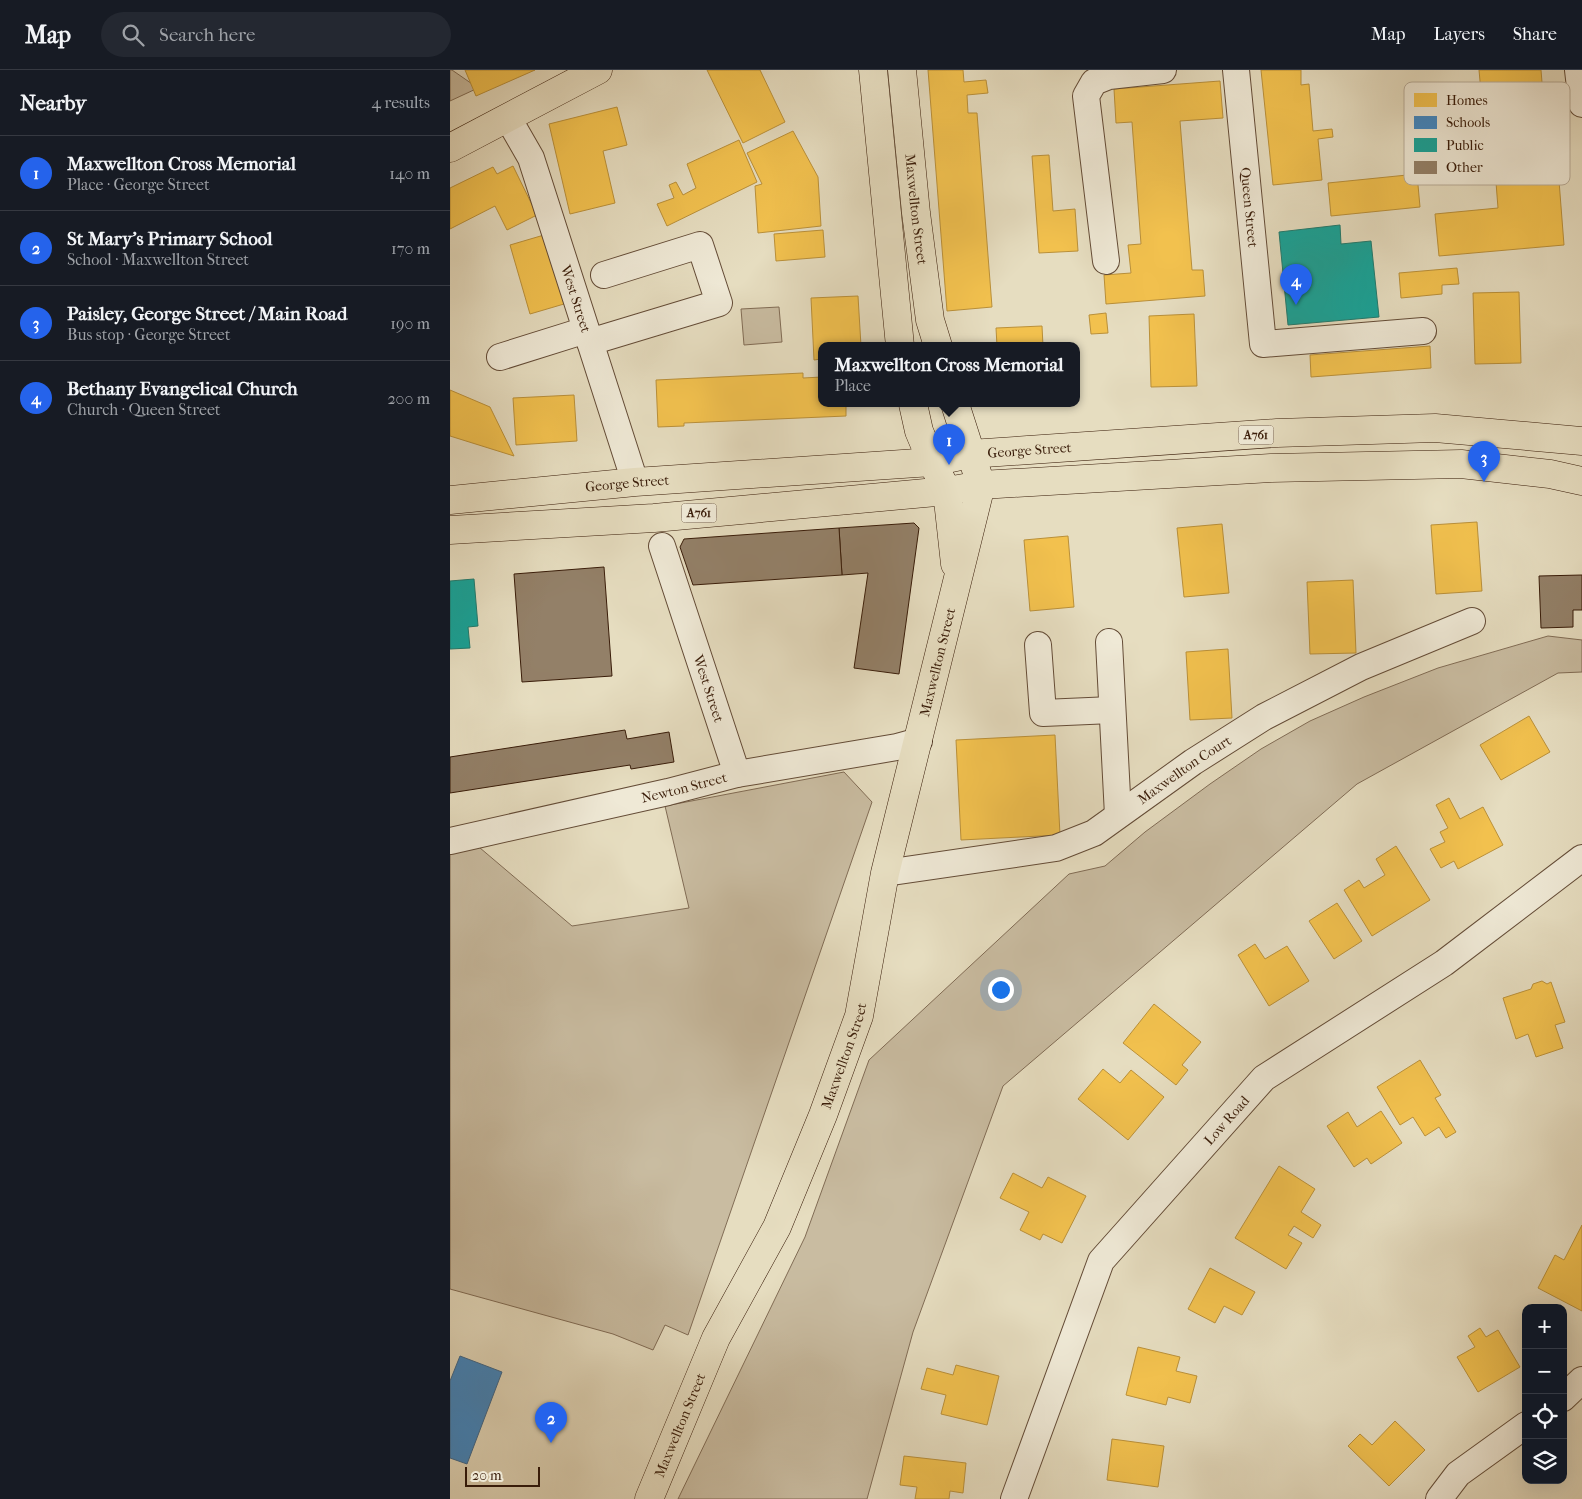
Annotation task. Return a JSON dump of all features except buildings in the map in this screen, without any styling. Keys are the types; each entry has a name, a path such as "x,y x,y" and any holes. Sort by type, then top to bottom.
{"main road":[{"path":"450,148 598,70"},
{"name":"Maxwellton Street","path":"873,70 880,123 899,342"},
{"name":"Maxwellton Street","path":"902,70 925,281 930,320 937,342"},
{"name":"Maxwellton Street","path":"914,407 919,431 947,491 957,583"},
{"path":"956,407 981,485"},
{"name":"George Street","path":"450,500 635,482 932,462 970,454 1277,433 1436,428 1582,441"},
{"name":"A761","path":"450,530 654,518 947,491 981,485 1271,468 1461,464 1550,474 1582,481"},
{"name":"Maxwellton Street","path":"649,1499 716,1338 777,1228 823,1115 859,1016 885,873 981,485"}],"street":[{"path":"1106,261 1086,96 1094,82 1108,76 1163,70"},
{"name":"Queen Street","path":"1236,70 1263,344 1423,331"},
{"path":"1578,70 1582,104"},
{"name":"West Street","path":"508,118 531,158 635,482"},
{"path":"500,358 719,303 700,245 604,275"},
{"name":"West Street","path":"662,546 737,774"},
{"name":"Maxwellton Court","path":"885,873 1056,848 1094,833 1193,762 1264,717 1361,667 1472,621"},
{"path":"1108,642 1118,815"},
{"path":"1038,645 1043,712 1112,710"},
{"name":"Newton Street","path":"450,842 668,792 737,774 897,748 919,741"},
{"name":"Low Road","path":"1014,1499 1102,1261 1238,1107 1264,1078 1444,963 1582,858"},
{"path":"1567,1394 1582,1380"},
{"path":"1439,1499 1458,1474 1522,1428"}],"shaded area":[{"path":"450,70 452,70 478,88 450,101"},
{"path":"779,307 782,342 744,345 741,309"},
{"path":"1548,636 1582,640 1582,672 1558,673 1357,784 1003,1086 913,1332 867,1499 678,1499 805,1237 869,1060 1069,874 1105,866 1145,832 1261,749 1310,721 1364,697 1438,668"},
{"path":"844,772 872,802 688,1335 665,1325 653,1350 613,1334 450,1289 450,849 473,842 572,926 689,908 665,806"}],"place":[{"name":"Bethany Evangelical Church","path":"1296,305"},
{"name":"Maxwellton Cross Memorial","path":"949,465"},
{"name":"Paisley, George Street / Main Road","path":"1484,482"},
{"name":"St Mary's Primary School","path":"551,1443"}]}
